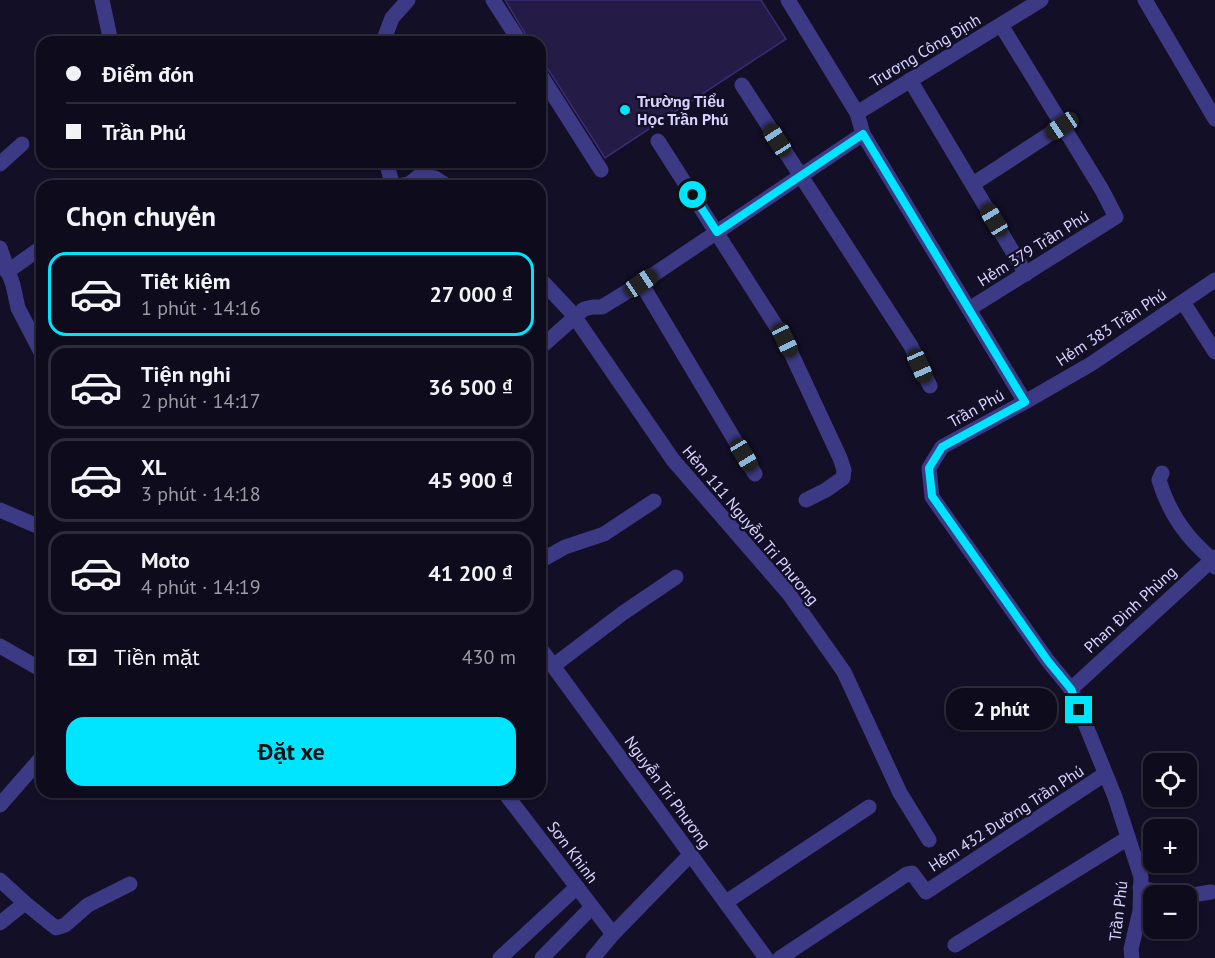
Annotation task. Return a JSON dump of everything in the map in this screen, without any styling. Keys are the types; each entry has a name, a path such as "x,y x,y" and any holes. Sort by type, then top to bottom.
{"street":[{"path":"102,0 110,36"},
{"path":"385,36 392,18 408,0"},
{"path":"493,0 516,36"},
{"name":"Trần Phú","path":"788,0 857,113 863,134 1025,402 942,447 929,468 932,496 1048,661 1071,689 1105,774 1141,878 1140,911 1131,949 1132,958"},
{"name":"Trương Công Định","path":"857,113 1041,0"},
{"path":"1144,0 1215,119"},
{"path":"973,184 1062,126 1001,25"},
{"path":"910,80 1026,274"},
{"path":"546,83 602,170"},
{"path":"742,85 911,346 930,386"},
{"name":"Hẻm 379 Trần Phú","path":"969,309 1116,217 1062,126"},
{"path":"546,343 584,309 602,307 641,283 863,134"},
{"path":"658,141 785,340 840,458 844,470 843,478 806,500"},
{"path":"0,164 21,144"},
{"path":"414,180 419,176 438,180"},
{"path":"0,248 13,285 18,308 36,342"},
{"path":"7,272 36,251"},
{"name":"Hẻm 383 Trần Phú","path":"1025,402 1091,364 1215,280"},
{"path":"641,283 755,474"},
{"name":"Hẻm 111 Nguyễn Tri Phương","path":"546,286 574,318 673,460 789,594 844,672 900,793 929,840"},
{"path":"1183,302 1215,352"},
{"path":"1162,473 1159,480 1170,509 1193,542 1214,561"},
{"path":"546,558 565,547 604,534 654,501"},
{"path":"0,510 36,525"},
{"name":"Phan Đình Phùng","path":"1071,689 1214,561"},
{"path":"553,666 623,613 676,577"},
{"path":"0,646 36,667"},
{"name":"Nguyễn Tri Phương","path":"546,656 766,958"},
{"path":"0,805 36,764"},
{"name":"Hẻm 432 Đường Trần Phú","path":"780,958 907,874 912,873 926,892 1105,774"},
{"name":"Sơn Khinh","path":"509,798 613,933"},
{"path":"726,902 869,807"},
{"path":"955,945 1128,838"},
{"path":"593,958 613,933 691,854"},
{"path":"0,880 56,928 65,925 88,905 130,884"},
{"path":"500,958 577,887"},
{"path":"1197,894 1210,892"},
{"path":"0,923 25,903"},
{"path":"542,958 592,907"}],"building":[{"name":"Trường Tiểu Học Trần Phú","path":"505,0 761,0 786,39 605,158 546,67 546,36 526,36"}],"place":[{"name":"Trường Tiểu Học Trần Phú","path":"625,110"}],"route":[{"path":"693,195 717,232 863,134 1025,402 942,447 929,468 932,496 1048,661 1071,689 1079,710"}]}
